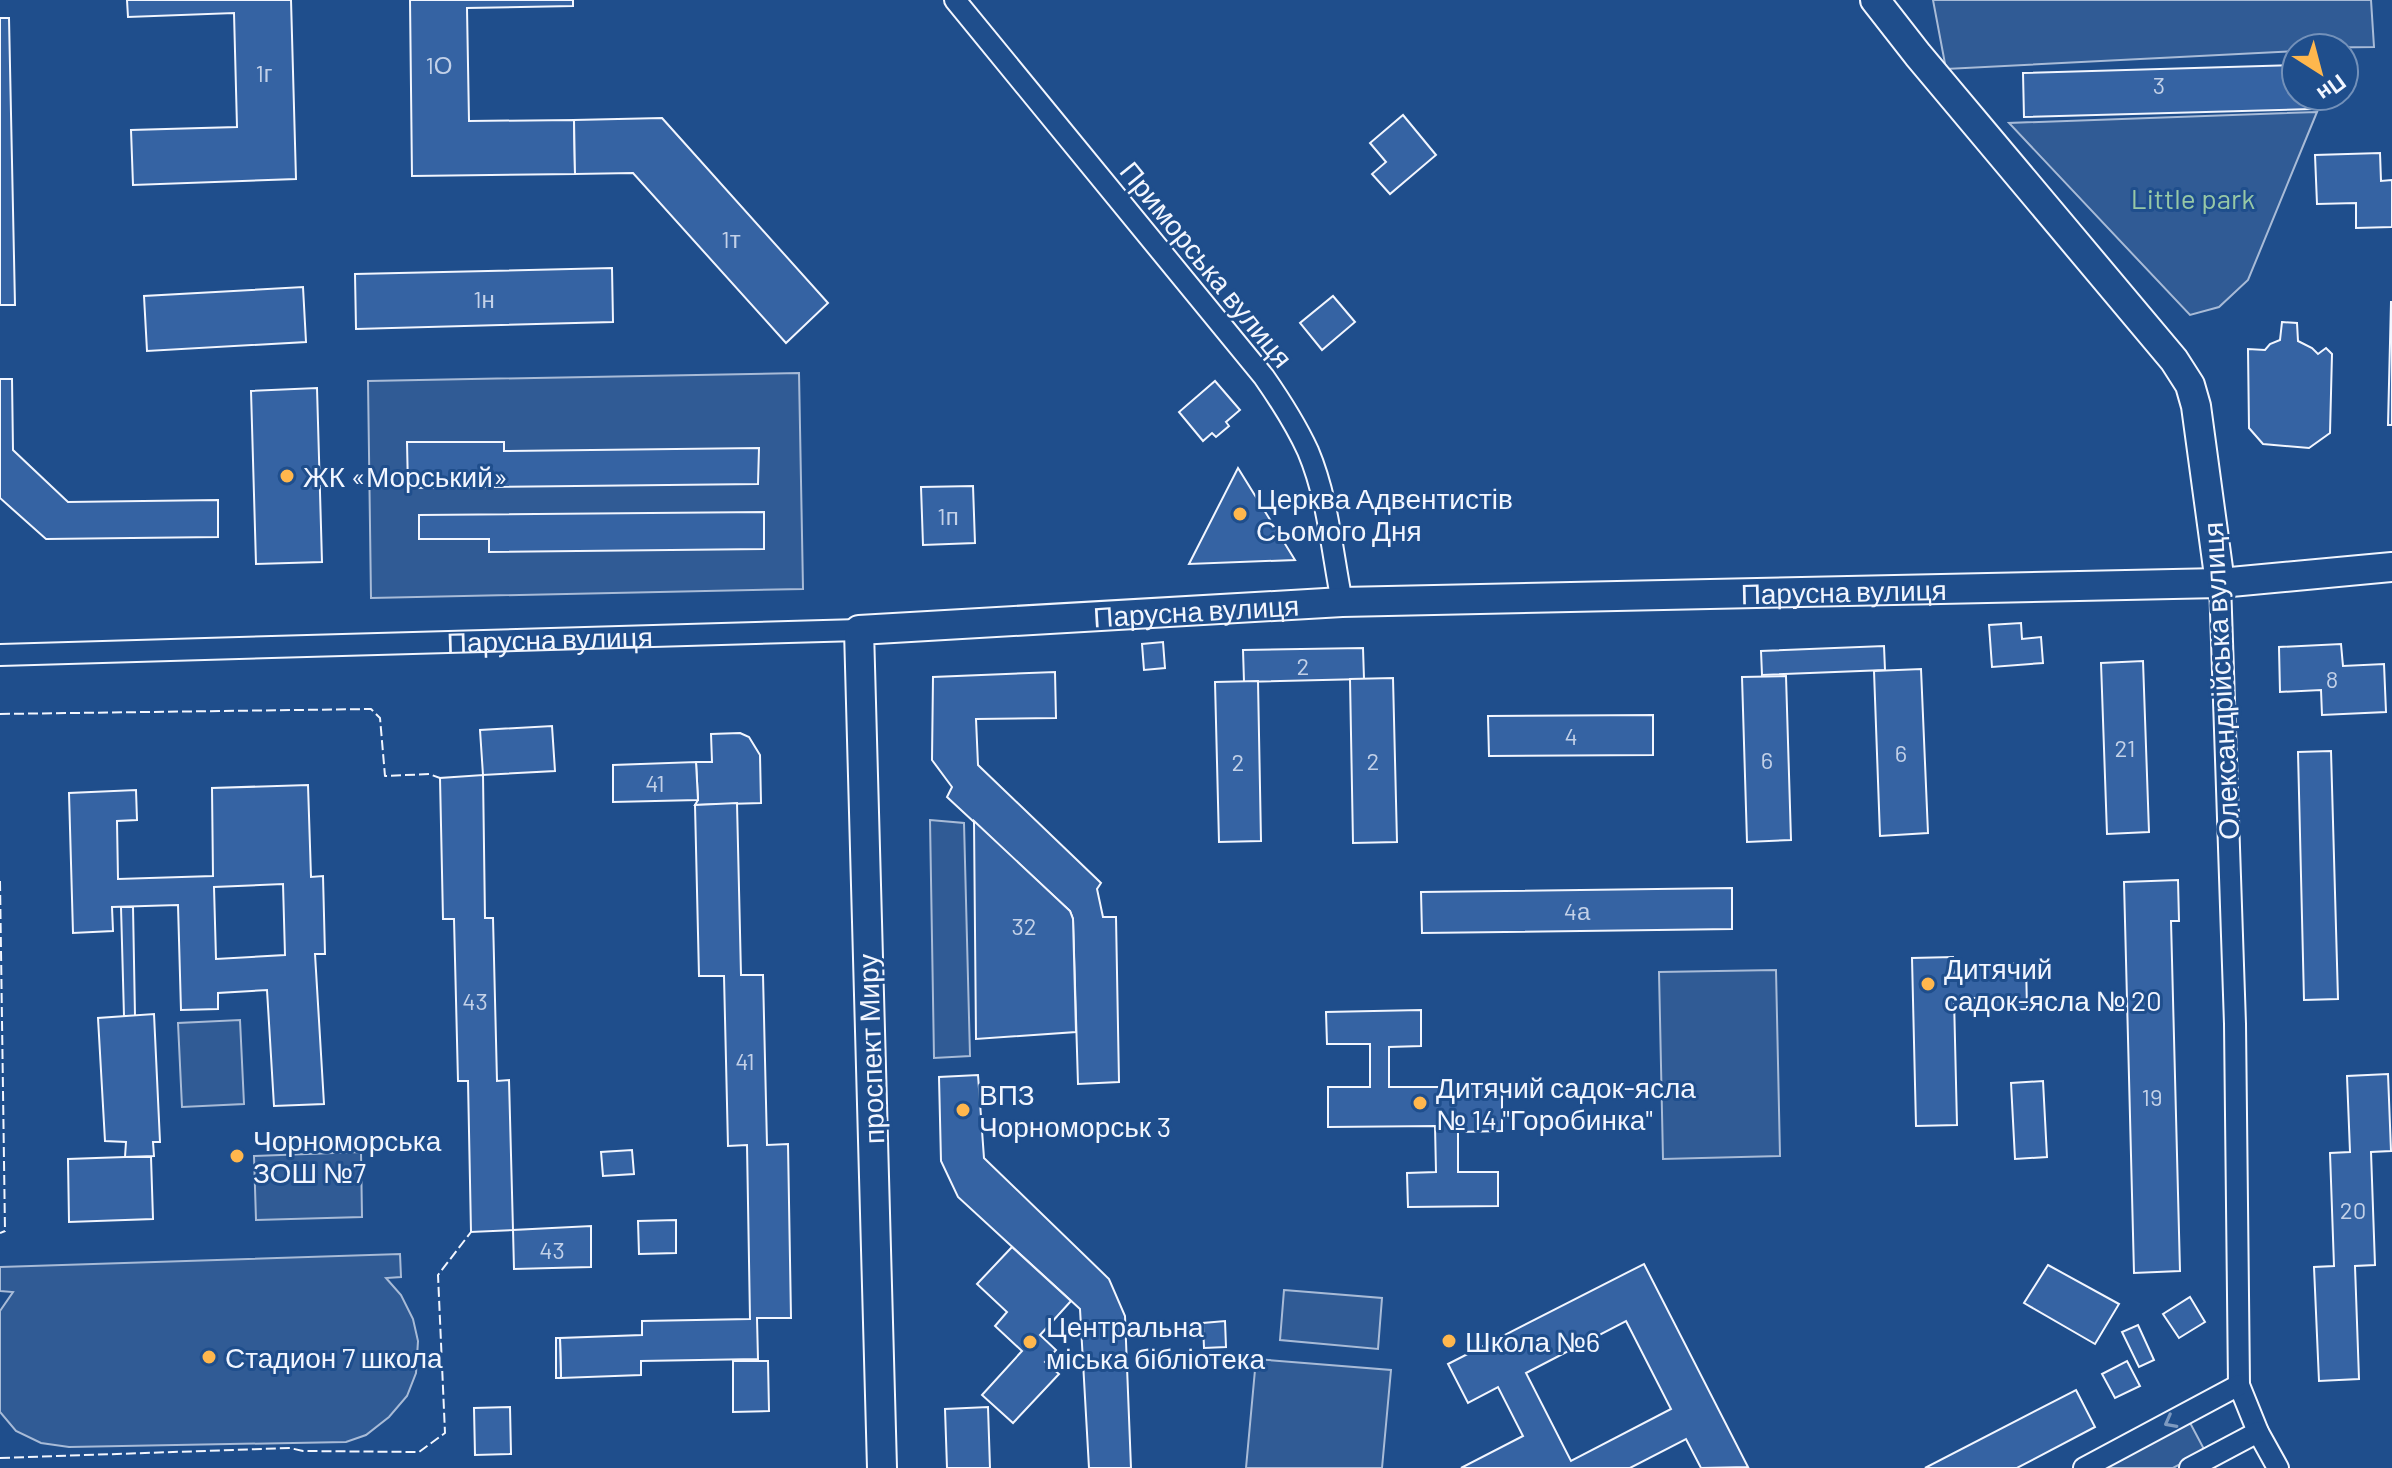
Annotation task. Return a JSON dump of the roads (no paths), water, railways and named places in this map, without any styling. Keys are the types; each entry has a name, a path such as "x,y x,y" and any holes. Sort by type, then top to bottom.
{"street":[{"name":"Приморська вулиця","path":"955,0 1264,377 1286,409 1308,452 1321,491 1342,602"},
{"name":"Олександрійська вулиця","path":"1875,0 2174,360 2190,385 2201,436 2220,583 2235,1024 2239,1385 2258,1432 2278,1468"},
{"name":"Парусна вулиця","path":"0,655 859,630 1342,602 2220,583 2392,567"},
{"name":"проспект Миру","path":"859,630 882,1468"},
{"path":"2084,1468 2239,1385"},
{"path":"2190,1468 2258,1432"}],"place":[{"name":"ЖК «Морський»","path":"287,476"},
{"name":"Церква Адвентистів Сьомого Дня","path":"1240,514"},
{"name":"Дитячий садок-ясла № 20","path":"1928,984"},
{"name":"Дитячий садок-ясла № 14 \"Горобинка\"","path":"1420,1103"},
{"name":"ВПЗ Чорноморськ 3","path":"963,1110"},
{"name":"Чорноморська ЗОШ №7","path":"237,1156"},
{"name":"Школа №6","path":"1449,1341"},
{"name":"Центральна міська бібліотека","path":"1030,1342"},
{"name":"Стадион 7 школа","path":"209,1357"}],"park label":[{"name":"Little park","path":"2193,198"}]}
